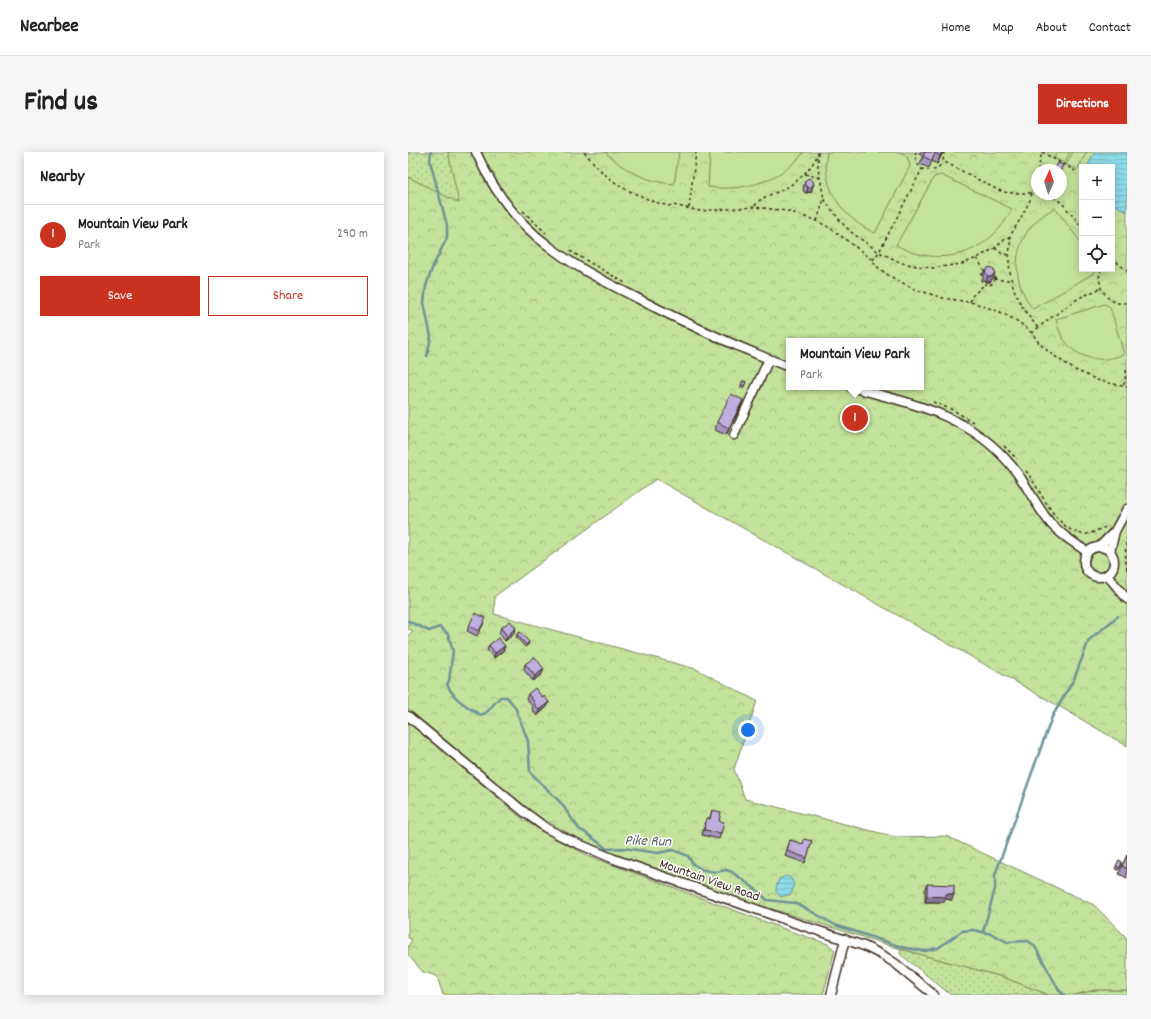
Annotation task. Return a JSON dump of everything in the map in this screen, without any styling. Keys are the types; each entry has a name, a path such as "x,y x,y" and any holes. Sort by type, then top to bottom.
{"street":[{"path":"476,152 492,183 509,207 549,247 596,276 655,308 717,337 786,366"},
{"path":"734,435 769,359"},
{"path":"860,390 927,409 950,418 972,430 997,450 1010,463 1038,506 1052,524 1066,537 1087,552"},
{"path":"1099,547 1127,509"},
{"path":"1110,552 1113,529"},
{"path":"1099,547 1105,548 1110,552 1114,564 1107,575 1095,577 1087,572 1083,564 1087,552 1092,548 1099,547"},
{"path":"1107,575 1127,599"},
{"name":"Mountain View Road","path":"408,716 523,811 546,828 567,840 614,859 864,946 896,964 934,995"},
{"path":"832,995 845,939"}],"path":[{"path":"584,152 603,173 625,189 652,202 700,211 755,207 791,212 817,221 842,236 873,260 875,266 914,289 943,298 987,306 1019,322 1032,333 1039,343 1050,353 1075,370 1100,381 1127,386"},
{"path":"689,208 696,152"},
{"path":"755,207 757,202 761,199 784,188 805,173 815,161 818,152"},
{"path":"818,152 819,178 824,199 841,222 851,232 879,252 902,263 933,268 962,264 978,258 995,248 1010,236 1031,196"},
{"path":"916,152 917,163 922,169 934,170 939,167 943,161 943,152"},
{"path":"1039,164 1042,152 1075,171"},
{"path":"943,161 1003,192 1031,193"},
{"path":"873,260 879,252 922,169"},
{"path":"805,173 819,178"},
{"path":"817,221 824,199"},
{"path":"1057,200 1062,203 1079,223"},
{"path":"522,210 547,234"},
{"path":"1010,236 1011,279 1017,298 1038,328"},
{"path":"995,248 1001,253 1010,255"},
{"path":"570,251 630,285"},
{"path":"978,258 984,272"},
{"path":"1115,261 1127,272"},
{"path":"970,302 972,296 985,284 991,284 994,279 994,275 991,272 984,272"},
{"path":"984,272 981,277 985,284"},
{"path":"1100,272 1099,278 1101,288 1107,297 1116,303 1127,303"},
{"path":"994,279 1011,279"},
{"path":"1032,333 1079,298 1101,288"},
{"path":"1124,385 1127,367"},
{"path":"1004,446 1017,459"},
{"path":"1025,469 1050,509 1068,528 1083,534 1090,534 1104,527 1113,529"},
{"path":"1127,537 1125,546 1125,560 1127,570"}],"green space":[{"path":"408,152 452,152 480,214 408,177"},
{"path":"448,152 1127,152 1127,746 656,479 495,596 494,614 696,669 757,701 734,769 745,799 896,837 946,836 1094,905 1127,938 1127,990 1095,990 1074,995 1049,995 1003,977 901,949 750,902 585,842 542,819 526,807 408,709 408,636 413,631 408,629 408,177 459,203"},
{"path":"605,152 679,152 674,184 655,181 637,174 620,165"},
{"path":"710,152 804,152 795,162 773,177 748,186 722,188 708,187"},
{"path":"827,152 900,152 907,156 910,166 875,233 853,220 837,201 827,178"},
{"path":"1058,152 1070,152 1064,163 1054,158"},
{"path":"1073,152 1087,152 1077,170 1066,164"},
{"path":"941,175 1012,209 1002,225 990,237 977,247 962,253 946,256 929,256 913,252 896,245 934,177"},
{"path":"1055,208 1079,240 1079,272 1094,272 1033,309 1024,295 1019,281 1017,266 1018,252 1023,239 1031,227 1041,217"},
{"path":"1105,304 1110,307 1124,354 1112,358 1090,358 1072,349 1065,341 1059,331 1056,319"},
{"path":"408,722 524,820 554,838 589,856 828,944 835,950 823,995 443,995 437,976 423,972 408,955 408,947 412,939 408,938"},
{"path":"901,949 1003,977 1049,995 951,995 900,954"},
{"path":"1095,990 1127,990 1127,995 1074,995"}],"water":[{"path":"1095,152 1127,152 1127,212 1115,205 1115,164 1089,164"},
{"path":"786,876 793,881 793,889 791,894 781,897 776,892 776,888 779,879"}],"building":[{"path":"925,152 942,152 940,156 935,153 932,161 923,156"},
{"path":"809,178 814,183 809,188 804,183"},
{"path":"990,267 995,272 990,277 985,272"},
{"path":"743,381 746,382 744,386 741,385"},
{"path":"731,394 743,400 729,428 717,422"},
{"path":"475,613 486,618 479,631 469,626"},
{"path":"510,621 516,628 507,636 501,628"},
{"path":"520,632 529,642 526,645 517,634"},
{"path":"498,638 505,646 495,653 489,645"},
{"path":"535,657 544,669 535,676 525,664"},
{"path":"535,688 543,698 544,696 549,702 539,710 528,694"},
{"path":"712,810 721,812 719,821 724,822 721,833 704,830 707,818 710,819"},
{"path":"804,839 812,841 807,858 787,851 790,840 803,844"},
{"path":"1127,855 1127,869 1122,866"},
{"path":"1119,860 1122,862 1120,868 1116,866"},
{"path":"927,884 954,885 954,894 946,894 946,897 927,896"}],"waterway":[{"path":"427,356 431,337 424,303 426,286 433,266 447,238 447,225 430,161 431,152"},
{"path":"983,932 995,889 995,875 1052,717 1074,679 1089,640 1118,616"},
{"name":"Pike Run","path":"408,621 429,631 440,627 448,634 453,651 449,681 447,684 453,694 461,702 480,715 486,713 500,697 507,697 515,707 528,741 530,772 561,803 579,829 607,849 623,848 658,853 673,850 688,856 693,864 703,870 716,872 726,870 732,872 758,891 767,900 795,903 835,925 905,948 925,951 938,948 962,931 973,930 992,934 1007,942 1028,941 1034,945 1059,990 1064,995"}],"place":[{"name":"Mountain View Park","path":"855,418"}]}
